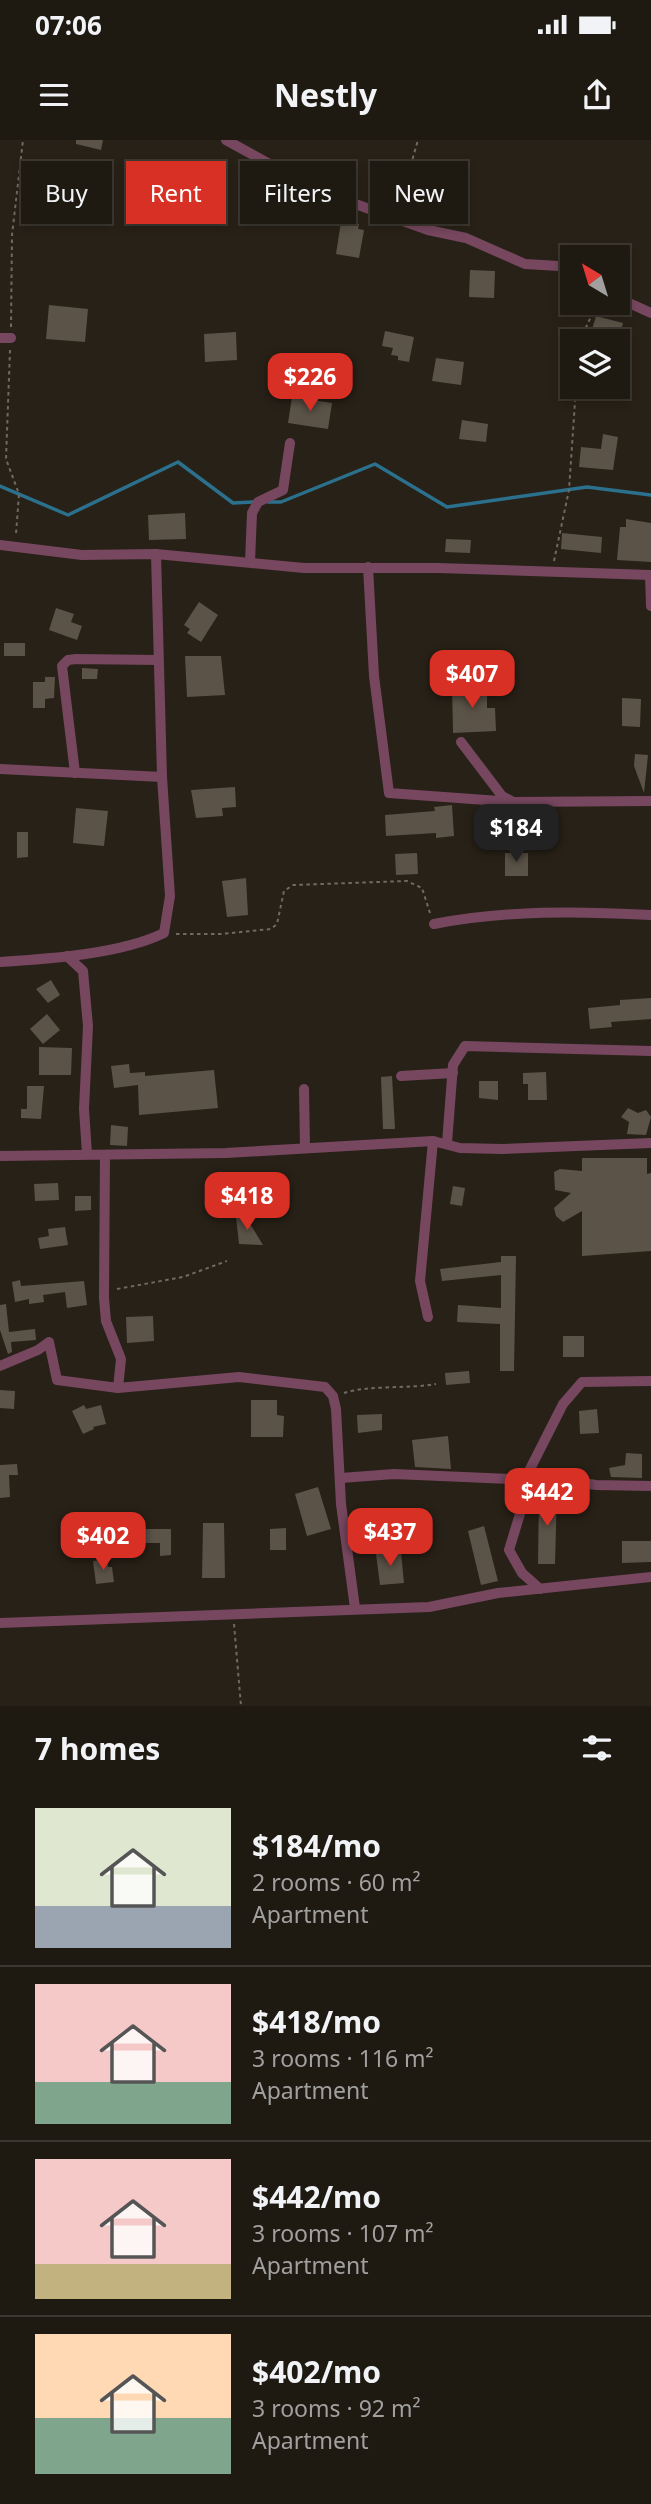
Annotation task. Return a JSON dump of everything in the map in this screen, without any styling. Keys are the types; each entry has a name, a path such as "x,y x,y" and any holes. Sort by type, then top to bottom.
{"street":[{"path":"226,140 320,191 370,208"},
{"path":"413,224 466,238 525,264 560,267"},
{"path":"630,303 651,313"},
{"path":"250,562 252,513 258,502 283,491 290,443"},
{"path":"0,545 82,555 156,554 304,568 368,567 651,575 651,606"},
{"path":"0,962 67,956 152,939 164,933 170,896 162,777 156,554"},
{"path":"368,567 374,676 389,793 513,802 651,801"},
{"path":"75,772 62,666 76,659 158,660"},
{"path":"461,742 502,796 513,802"},
{"path":"0,769 162,777"},
{"path":"433,924 471,917 582,911 651,915"},
{"path":"87,1154 84,1099 88,1026 83,971 93,951"},
{"path":"67,956 83,971"},
{"path":"447,1143 453,1065 466,1046 651,1051"},
{"path":"401,1076 453,1073"},
{"path":"304,1089 305,1148"},
{"path":"0,1156 105,1155 433,1141 460,1148 502,1149 651,1143"},
{"path":"428,1317 420,1281 433,1141"},
{"path":"105,1155 106,1321 121,1359 118,1388"},
{"path":"0,1366 38,1350 49,1342 57,1380 118,1388 239,1377 324,1387 333,1396 341,1504 355,1608"},
{"path":"540,1589 522,1573 509,1550 523,1504 527,1475 563,1404 582,1382 651,1380"},
{"path":"341,1478 394,1474 510,1479 527,1475 596,1485 651,1486"},
{"path":"0,1623 429,1606 498,1593 651,1577"}],"path":[{"path":"412,161 418,140"},
{"path":"550,572 558,548 560,524 569,490 575,399"},
{"path":"164,933 221,934 271,929 277,924 287,886 331,883 416,883 426,897 433,924"},
{"path":"105,1289 131,1288 183,1277 227,1261"},
{"path":"333,1396 359,1388 403,1389 436,1384"},
{"path":"233,1613 241,1706"}],"building":[{"path":"76,140 103,140 101,150 76,144"},
{"path":"341,224 359,224 358,229 364,230 359,258 336,254"},
{"path":"470,270 495,271 494,298 469,297"},
{"path":"49,305 88,309 85,342 46,339"},
{"path":"596,316 623,323 621,329 592,329"},
{"path":"385,331 414,337 409,362 398,360 398,356 391,355 393,348 382,346"},
{"path":"236,332 237,360 205,362 204,334"},
{"path":"436,358 464,362 461,385 432,381"},
{"path":"292,397 332,403 328,429 288,423"},
{"path":"462,420 488,424 486,442 459,439"},
{"path":"603,434 618,437 613,470 579,467 581,447 601,449"},
{"path":"185,513 186,539 149,540 148,515"},
{"path":"626,519 651,523 651,562 617,560 620,527 626,527"},
{"path":"562,533 602,537 601,553 561,549"},
{"path":"446,539 471,540 470,553 445,552"},
{"path":"199,602 218,615 201,642 187,633 190,629 184,625"},
{"path":"56,608 74,614 71,622 82,626 77,640 49,630"},
{"path":"4,643 25,643 25,656 4,656"},
{"path":"185,656 221,656 225,695 187,697"},
{"path":"82,668 98,669 97,679 82,679"},
{"path":"45,677 55,677 54,698 45,699 45,708 33,708 33,682 45,682"},
{"path":"452,685 487,686 487,708 495,708 496,731 453,733"},
{"path":"622,698 641,699 640,727 622,726"},
{"path":"635,754 648,755 644,793 634,766"},
{"path":"235,787 236,807 222,808 223,816 196,818 191,790"},
{"path":"452,805 454,836 436,838 436,833 386,836 385,815 435,811 434,807"},
{"path":"76,808 108,811 104,846 73,843"},
{"path":"17,832 28,832 28,857 17,858"},
{"path":"417,853 418,874 396,875 395,854"},
{"path":"505,853 528,853 528,876 505,876"},
{"path":"246,878 248,915 227,917 222,881"},
{"path":"51,980 60,995 48,1003 36,989"},
{"path":"651,998 651,1019 611,1022 612,1027 590,1029 588,1008 620,1005 620,1000"},
{"path":"47,1014 60,1030 43,1044 30,1029"},
{"path":"39,1047 72,1048 71,1075 39,1075"},
{"path":"129,1064 130,1073 145,1072 145,1076 214,1070 218,1108 139,1115 138,1085 114,1088 111,1066"},
{"path":"546,1072 547,1100 528,1100 528,1084 523,1084 523,1073"},
{"path":"392,1076 395,1129 383,1129 381,1077"},
{"path":"479,1081 498,1081 498,1100 479,1098"},
{"path":"27,1086 44,1086 41,1119 21,1118 21,1109 27,1109"},
{"path":"628,1108 638,1113 646,1110 651,1117 646,1135 627,1134 629,1122 621,1117"},
{"path":"111,1125 128,1127 127,1146 110,1145"},
{"path":"582,1158 647,1158 647,1174 651,1173 651,1251 582,1256 582,1211 563,1222 556,1216 554,1208 571,1193 555,1190 554,1172 560,1169 582,1171"},
{"path":"58,1183 59,1200 35,1201 34,1184"},
{"path":"453,1186 465,1188 462,1206 450,1204"},
{"path":"75,1196 91,1196 91,1210 75,1211"},
{"path":"244,1214 263,1245 239,1244 236,1217"},
{"path":"65,1227 68,1245 40,1249 38,1238 49,1236 48,1229"},
{"path":"501,1256 516,1256 514,1371 500,1371 500,1324 457,1322 458,1305 501,1308 501,1275 442,1281 440,1269 501,1262"},
{"path":"20,1280 21,1286 84,1281 87,1305 67,1308 65,1292 43,1295 44,1302 29,1304 29,1299 15,1302 12,1282"},
{"path":"6,1304 9,1332 35,1329 36,1340 11,1342 12,1352 8,1354 0,1330 0,1305"},
{"path":"153,1316 154,1341 127,1343 126,1317"},
{"path":"563,1336 584,1336 584,1357 563,1357"},
{"path":"469,1371 470,1383 446,1385 445,1373"},
{"path":"0,1390 15,1391 14,1409 0,1408"},
{"path":"251,1400 277,1400 277,1415 284,1416 283,1437 251,1437"},
{"path":"84,1405 86,1409 101,1405 106,1424 93,1427 94,1429 83,1434 72,1411"},
{"path":"597,1409 599,1433 580,1434 579,1411"},
{"path":"382,1414 382,1430 358,1433 357,1415"},
{"path":"448,1436 451,1469 415,1467 412,1440"},
{"path":"626,1453 642,1454 642,1478 611,1477 609,1468 625,1465"},
{"path":"17,1464 18,1475 9,1475 10,1497 0,1498 0,1465"},
{"path":"318,1487 331,1529 307,1536 295,1494"},
{"path":"539,1492 557,1492 555,1564 538,1564"},
{"path":"102,1517 120,1517 119,1543 91,1543 92,1529 101,1529"},
{"path":"203,1523 224,1523 225,1578 202,1578"},
{"path":"484,1526 498,1581 481,1585 468,1531"},
{"path":"286,1528 286,1550 270,1550 270,1529"},
{"path":"140,1529 171,1529 171,1555 160,1556 160,1543 140,1543"},
{"path":"622,1541 651,1541 651,1562 622,1563"},
{"path":"401,1552 404,1583 380,1585 376,1554"},
{"path":"107,1559 108,1567 112,1567 114,1582 96,1584 93,1561"}],"waterway":[{"path":"0,486 68,515 178,462 233,503 253,502"},
{"path":"268,502 281,502 375,464 447,507 587,487 651,495"}]}
